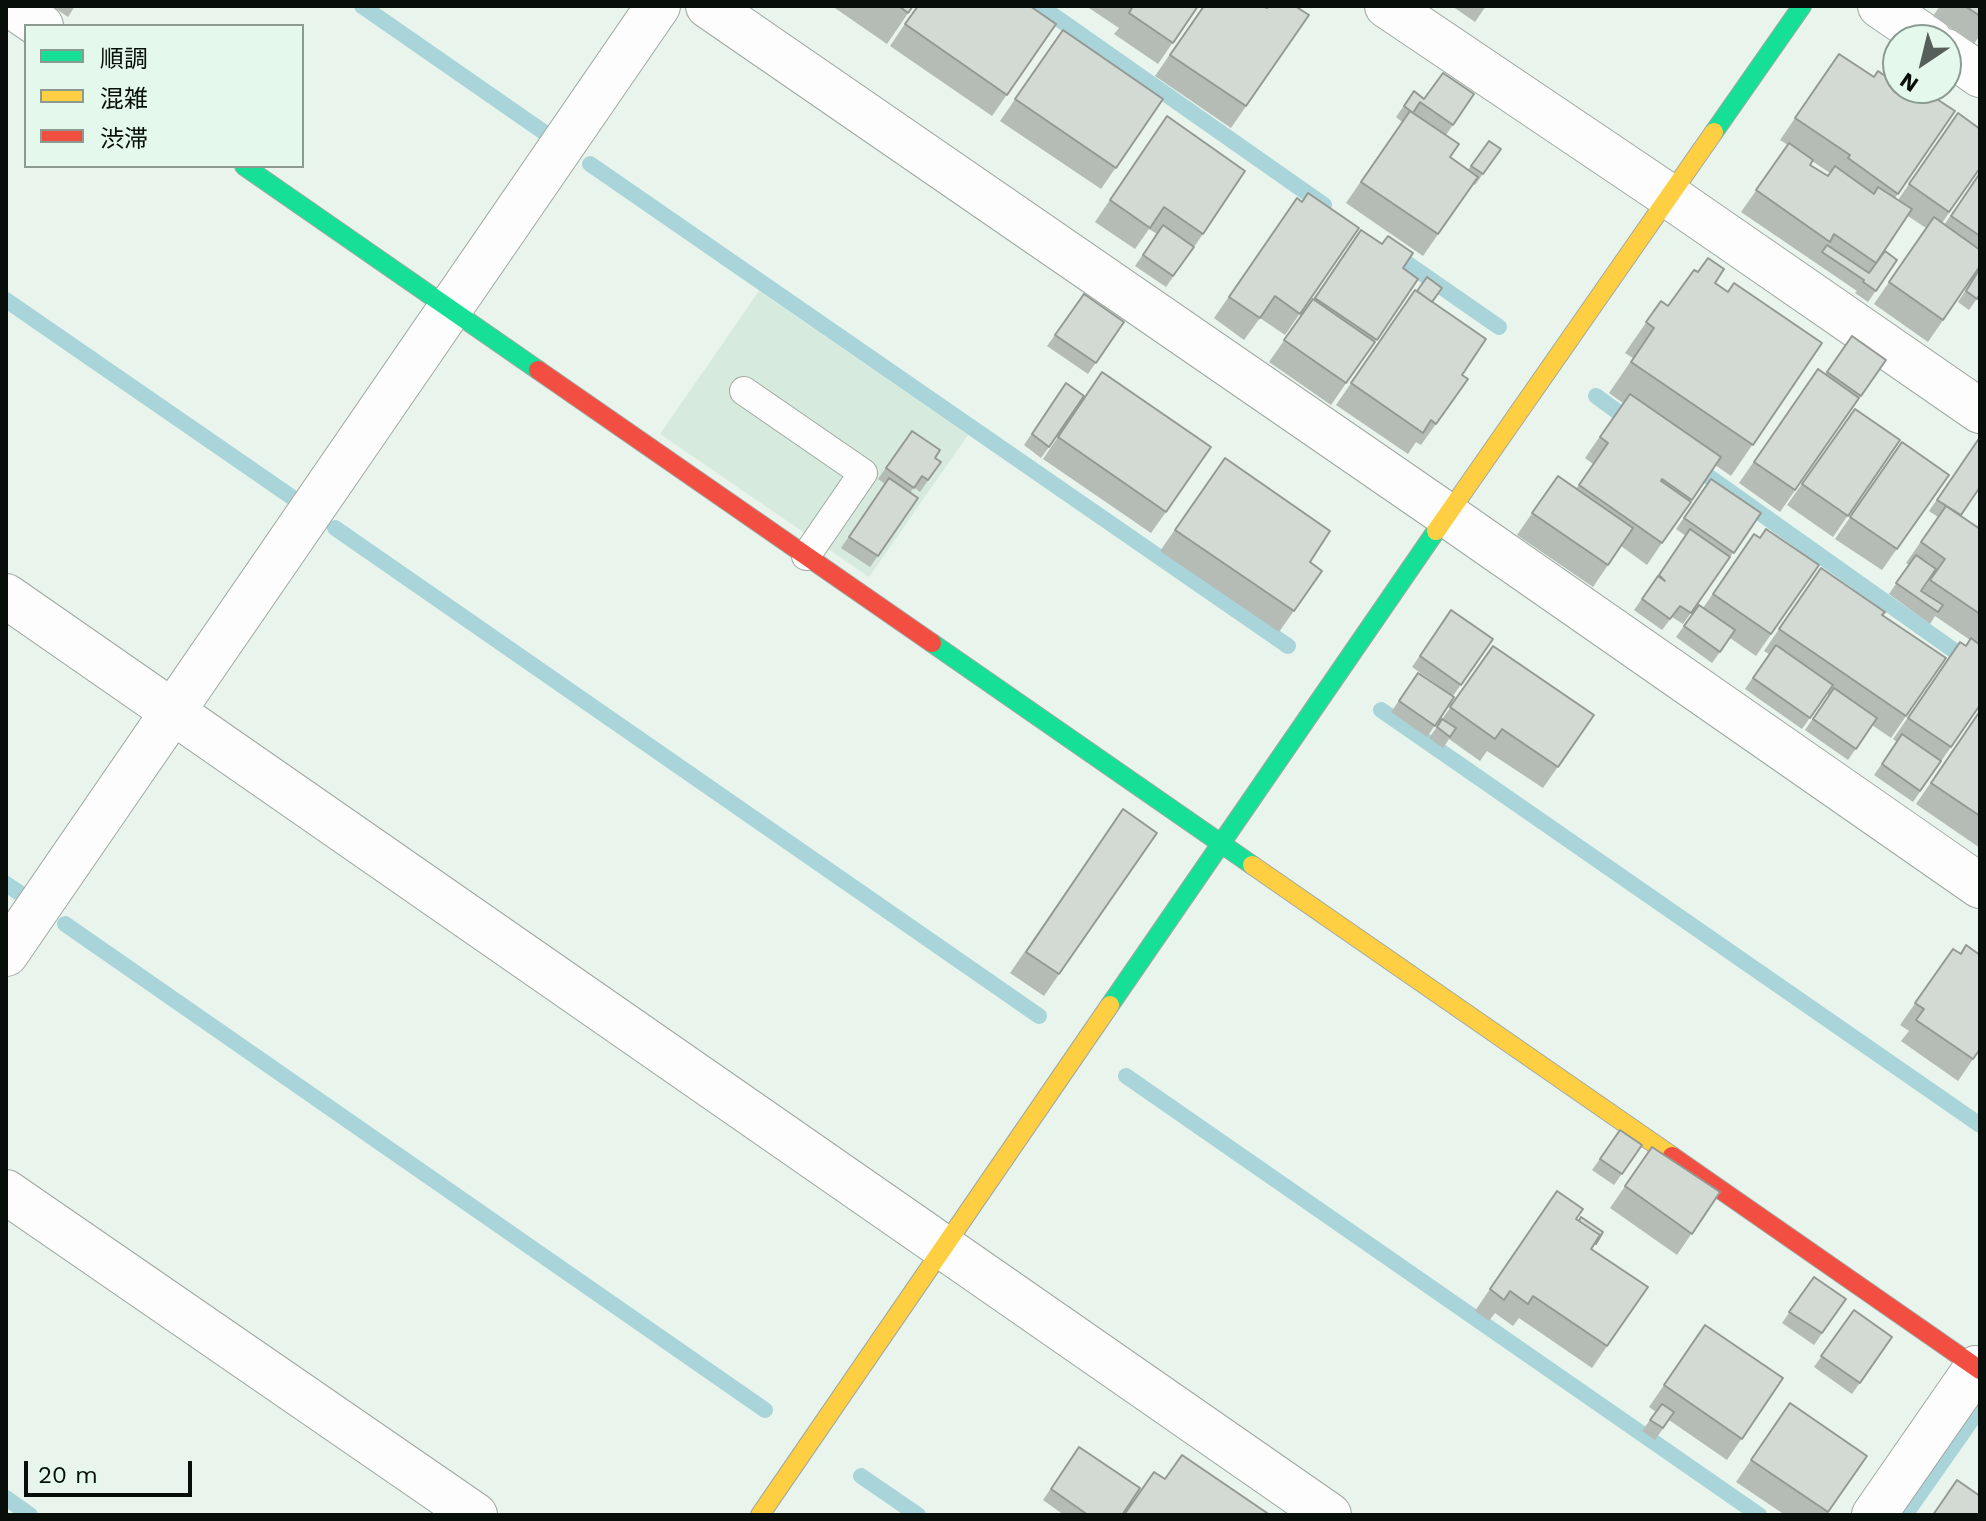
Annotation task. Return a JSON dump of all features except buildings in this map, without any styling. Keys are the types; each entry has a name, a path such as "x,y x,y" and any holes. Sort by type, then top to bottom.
{"street":[{"path":"12,6 38,24"},
{"path":"6,954 658,6"},
{"path":"708,6 1980,886"},
{"path":"1387,6 1980,411"},
{"path":"760,1515 1447,515 1802,6"},
{"path":"1880,6 1906,24"},
{"path":"1962,62 1980,75"},
{"path":"247,168 1979,1367 1874,1515"},
{"path":"6,596 1329,1515"},
{"path":"6,1192 475,1515"}],"lane":[{"path":"744,391 863,473 806,556"}],"shaded area":[{"path":"759,291 968,435 869,577 660,434"}],"waterway":[{"path":"362,6 545,133"},
{"path":"1040,6 1324,205"},
{"path":"590,164 1288,646"},
{"path":"1388,250 1499,327"},
{"path":"6,300 293,498"},
{"path":"1596,396 1633,423"},
{"path":"1691,464 1980,669"},
{"path":"335,528 1039,1016"},
{"path":"1381,710 1980,1125"},
{"path":"6,884 21,894"},
{"path":"65,924 765,1410"},
{"path":"1126,1076 1759,1515"},
{"path":"1905,1515 1980,1408"},
{"path":"861,1476 918,1515"},
{"path":"6,1498 30,1515"}],"traffic: fast":[{"path":"1714,132 1802,6"},
{"path":"247,168 538,370"},
{"path":"1110,1005 1436,531"},
{"path":"932,643 1252,865"}],"traffic: slow":[{"path":"1436,531 1714,132"},
{"path":"1252,865 1672,1156"},
{"path":"760,1515 1110,1005"}],"traffic: jam":[{"path":"538,370 932,643"},
{"path":"1672,1156 1980,1370"}]}
